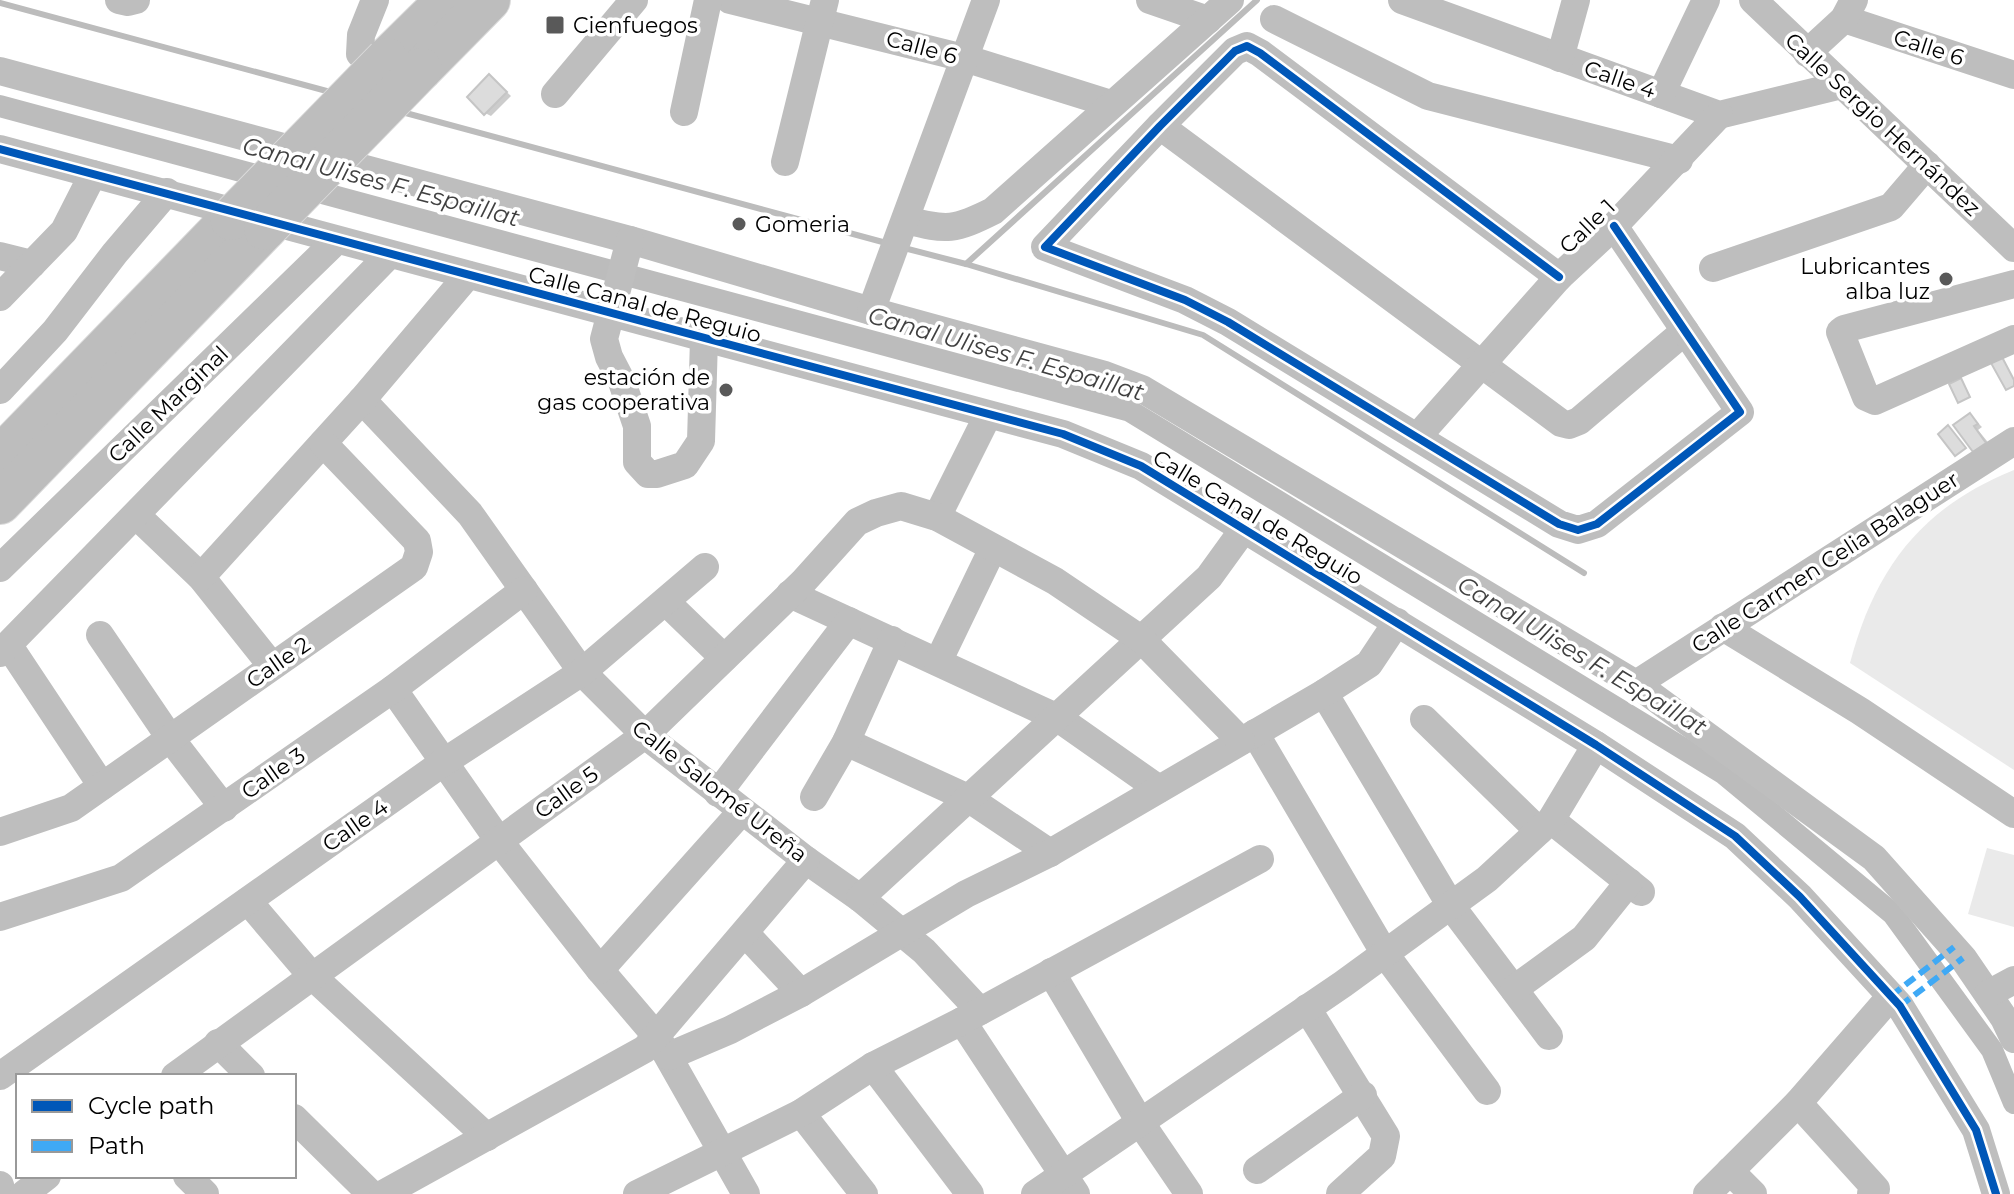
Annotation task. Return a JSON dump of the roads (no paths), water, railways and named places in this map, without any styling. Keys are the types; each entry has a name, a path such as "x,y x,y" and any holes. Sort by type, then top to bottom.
{"highway":[{"path":"0,503 389,61 447,0"},
{"path":"389,61 489,0"},
{"path":"0,457 248,224"}],"street":[{"path":"119,0 136,0"},
{"path":"375,0 361,35 389,61"},
{"path":"555,94 634,0"},
{"path":"684,112 708,0"},
{"name":"Calle 6","path":"730,0 822,10 1111,104"},
{"path":"871,311 986,0"},
{"path":"1150,0 1208,20"},
{"path":"898,238 934,227 963,226 993,211 1230,0"},
{"name":"Calle 4","path":"1402,0 1719,115"},
{"path":"1560,58 1576,0"},
{"path":"1661,94 1706,0"},
{"name":"Calle Sergio Hernández","path":"1753,0 2014,248"},
{"path":"785,162 822,10"},
{"path":"1807,53 1849,10"},
{"name":"Calle 6","path":"1849,10 2014,75"},
{"path":"1274,19 1428,96 1679,160"},
{"path":"1559,277 1249,47 1239,48 1160,126 1047,242 1046,248 1198,307 1240,329 1559,524 1574,530 1597,524 1740,412 1614,226"},
{"path":"0,71 628,249 1105,375 1142,389 1636,684 1874,858 1954,947 2004,1018 2014,1039"},
{"path":"1719,115 1842,85"},
{"name":"Calle 1","path":"1418,436 1559,277 1614,226 1719,115"},
{"path":"1160,126 1558,422 1569,425 1579,421 1685,331"},
{"name":"Calle Canal de Reguio","path":"0,149 167,192 389,255 613,308 704,339 1063,434 1141,466 1596,745 1735,836 1800,897 1891,996 1976,1130 1996,1194"},
{"path":"1713,268 1891,207 1927,165"},
{"path":"0,297 64,231 93,174"},
{"path":"0,390 55,331 167,192"},
{"name":"Calle Marginal","path":"0,568 336,241"},
{"path":"628,249 604,339 637,426 637,462 648,474 685,465 701,441 704,339"},
{"path":"102,786 4,650 389,255"},
{"path":"0,256 32,264"},
{"path":"201,577 362,400 468,275"},
{"path":"2014,284 1840,332 1866,397 1875,401 2014,339"},
{"name":"Calle Salomé Ureña","path":"362,400 470,514 582,672 645,735 860,898 934,961 971,1016 1069,1185"},
{"path":"937,517 988,415"},
{"name":"Calle Carmen Celia Balaguer","path":"1636,684 2014,441"},
{"name":"Calle 2","path":"0,832 71,808 414,567 419,552 417,541 323,443"},
{"name":"Calle 5","path":"178,1074 645,735 790,594 857,522 901,506 937,517 1055,581 1141,639 1248,737 1385,954 1487,1091"},
{"path":"136,515 201,577 272,666"},
{"path":"860,898 1209,577 1243,530"},
{"path":"938,662 993,548"},
{"name":"Calle 4","path":"0,1076 444,762 582,672 705,567"},
{"name":"Calle 3","path":"0,917 121,878 393,689 524,590"},
{"path":"790,594 1058,718 1159,789"},
{"path":"666,602 724,658"},
{"path":"718,793 849,621"},
{"path":"383,1194 645,1049 730,1030 801,993 966,894 1050,853 1369,664 1397,622"},
{"path":"1723,627 1860,711 2014,814"},
{"path":"100,635 170,738 224,808"},
{"path":"814,797 846,742 892,640"},
{"path":"393,689 499,841 663,1046 746,1194"},
{"path":"1324,693 1451,906 1549,1036"},
{"path":"1424,719 1545,825 1635,887 1584,938 1514,989"},
{"path":"846,742 968,798 1050,853"},
{"path":"1035,1194 1069,1185 1140,1122 1385,954 1487,879 1545,825 1596,745"},
{"path":"600,970 742,811"},
{"path":"637,1194 801,1113 873,1066 1260,859"},
{"path":"663,1046 745,933 806,860"},
{"path":"248,901 311,975 487,1137"},
{"path":"745,933 801,993"},
{"path":"1051,972 1140,1122 1189,1194"},
{"path":"1988,994 2014,980"},
{"path":"1707,1194 1798,1103 1891,996"},
{"path":"1307,1008 1386,1136 1382,1156 1340,1194"},
{"path":"218,1043 249,1074"},
{"path":"873,1066 970,1194"},
{"path":"1257,1170 1363,1095"},
{"path":"1798,1103 1876,1189 1871,1194"},
{"path":"801,1113 864,1194"},
{"path":"296,1120 371,1194"},
{"path":"1730,1171 1753,1194"},
{"path":"24,1194 44,1178"},
{"path":"189,1178 205,1194"},
{"path":"0,1185 2,1194"}],"waterway":[{"path":"966,264 1257,0"},
{"path":"0,3 334,93"},
{"name":"Canal Ulises F. Espaillat","path":"0,106 1130,411 1723,773 1893,914 1992,1050 2014,1103"},
{"path":"402,112 890,244"},
{"path":"904,248 1203,335 1584,573"}],"place":[{"name":"Cienfuegos","path":"555,25"},
{"name":"Gomeria","path":"739,224"},
{"name":"Lubricantes alba luz","path":"1946,279"},
{"name":"estación de gas cooperativa","path":"726,390"}]}
